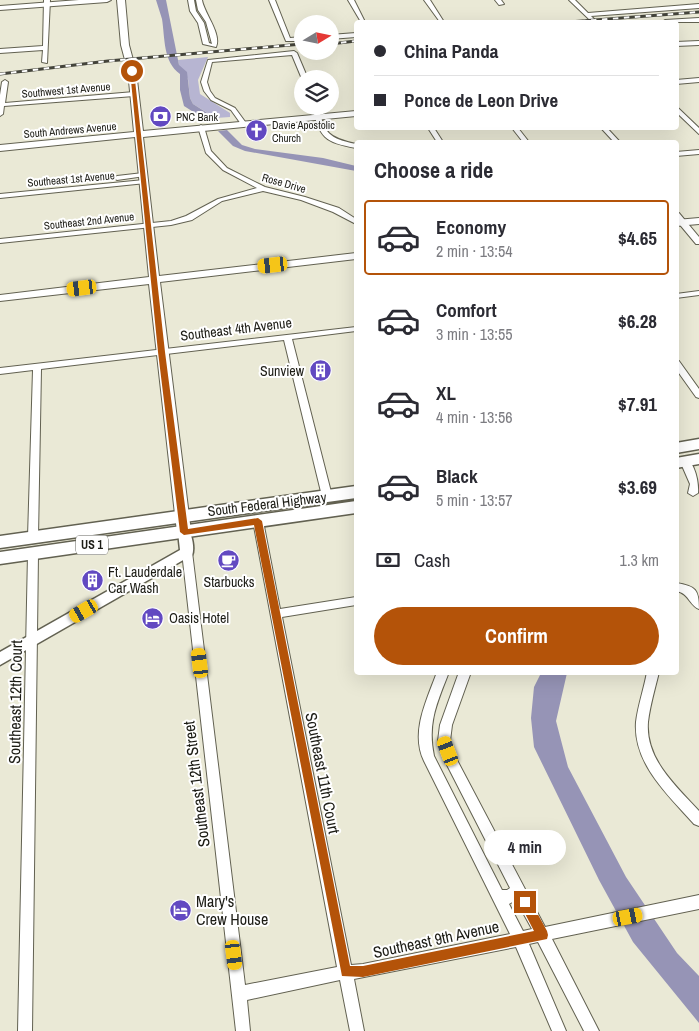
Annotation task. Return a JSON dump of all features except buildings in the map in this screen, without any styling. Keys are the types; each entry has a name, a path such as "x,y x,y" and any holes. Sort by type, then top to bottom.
{"main road":[{"path":"0,6 69,0"},
{"path":"46,2 107,0"},
{"path":"121,0 125,45 132,71 162,352 184,532"},
{"path":"679,82 699,80"},
{"name":"South Andrews Avenue","path":"0,142 188,130 201,127 354,113"},
{"name":"South Andrews Avenue","path":"0,148 138,132"},
{"path":"679,220 699,221"},
{"path":"0,298 354,256"},
{"path":"679,447 699,444"},
{"name":"South Federal Highway","path":"0,558 33,546 182,515 354,492"},
{"name":"South Federal Highway","path":"0,542 33,546 184,532 354,507"}],"street":[{"path":"191,0 193,11 201,23 206,44 214,46 216,43 208,20 201,10 199,0"},
{"path":"272,0 288,40 294,40"},
{"path":"351,0 362,20"},
{"path":"427,0 441,20"},
{"path":"572,0 592,20"},
{"path":"45,62 46,2"},
{"path":"586,15 699,6"},
{"path":"679,21 699,20"},
{"path":"339,36 354,35"},
{"path":"679,44 699,42"},
{"path":"0,52 45,48"},
{"path":"243,123 233,109 213,99 207,91 204,82 210,60 294,53 301,70"},
{"path":"0,114 0,105 6,82"},
{"name":"Southwest 1st Avenue","path":"0,105 134,94"},
{"path":"679,111 695,124 699,132"},
{"path":"316,116 326,138 354,146"},
{"name":"Rose Drive","path":"201,127 208,152 225,169 263,189 303,198 336,210 354,221"},
{"path":"517,130 524,140"},
{"path":"606,130 615,140"},
{"path":"679,154 699,152"},
{"name":"Southeast 1st Avenue","path":"0,189 144,179"},
{"name":"Southeast 1st Avenue","path":"0,196 144,179"},
{"name":"Southeast 2nd Avenue","path":"0,241 171,223 189,218 220,200 263,189"},
{"path":"679,221 699,242"},
{"path":"679,296 699,293"},
{"name":"Southeast 4th Avenue","path":"0,371 354,329"},
{"path":"287,337 327,496"},
{"name":"Southeast 12th Court","path":"25,1031 37,366"},
{"path":"679,367 699,395"},
{"path":"687,461 694,484 693,494"},
{"name":"Southeast 11th Court","path":"258,521 357,1031"},
{"name":"Southeast 12th Street","path":"184,532 243,1031"},
{"path":"0,659 187,552"},
{"path":"680,588 692,592 699,605"},
{"path":"275,614 354,601"},
{"path":"442,675 425,721 424,739 428,757 520,939 559,1031"},
{"path":"464,675 446,725 444,741 452,762 592,1031"},
{"path":"652,675 642,729 645,748 658,774 699,820"},
{"path":"497,896 510,896 518,889"},
{"name":"Southeast 9th Avenue","path":"238,994 346,972 363,971 699,902"}],"shaded area":[{"path":"156,0 166,0 179,65 187,72 190,98 193,104 217,119 206,120 184,106 180,90 180,74 170,63 162,19"},
{"path":"208,57 198,80 200,94 230,113 230,117 216,118 193,104 190,98 188,79 179,66 178,60"},
{"path":"227,130 242,145 255,149 323,158 354,166 354,171 245,151 233,146 218,131"},
{"path":"540,675 567,675 556,721 568,767 626,877 677,953 699,976 699,1023 633,942 599,880 534,747 531,718 534,687"}],"railway":[{"path":"595,20 699,12"},
{"path":"339,43 354,41"},
{"path":"0,74 108,61 294,45"}],"place":[{"name":"PNC Bank","path":"160,117"},
{"name":"Davie Apostolic Church","path":"256,131"},
{"name":"Sunview","path":"320,371"},
{"name":"Starbucks","path":"229,560"},
{"name":"Ft. Lauderdale Car Wash","path":"92,580"},
{"name":"Oasis Hotel","path":"153,618"},
{"name":"Mary's Crew House","path":"180,910"}],"route":[{"path":"132,71 162,352 184,532 258,521 346,972 363,971 542,935 525,902"}]}
